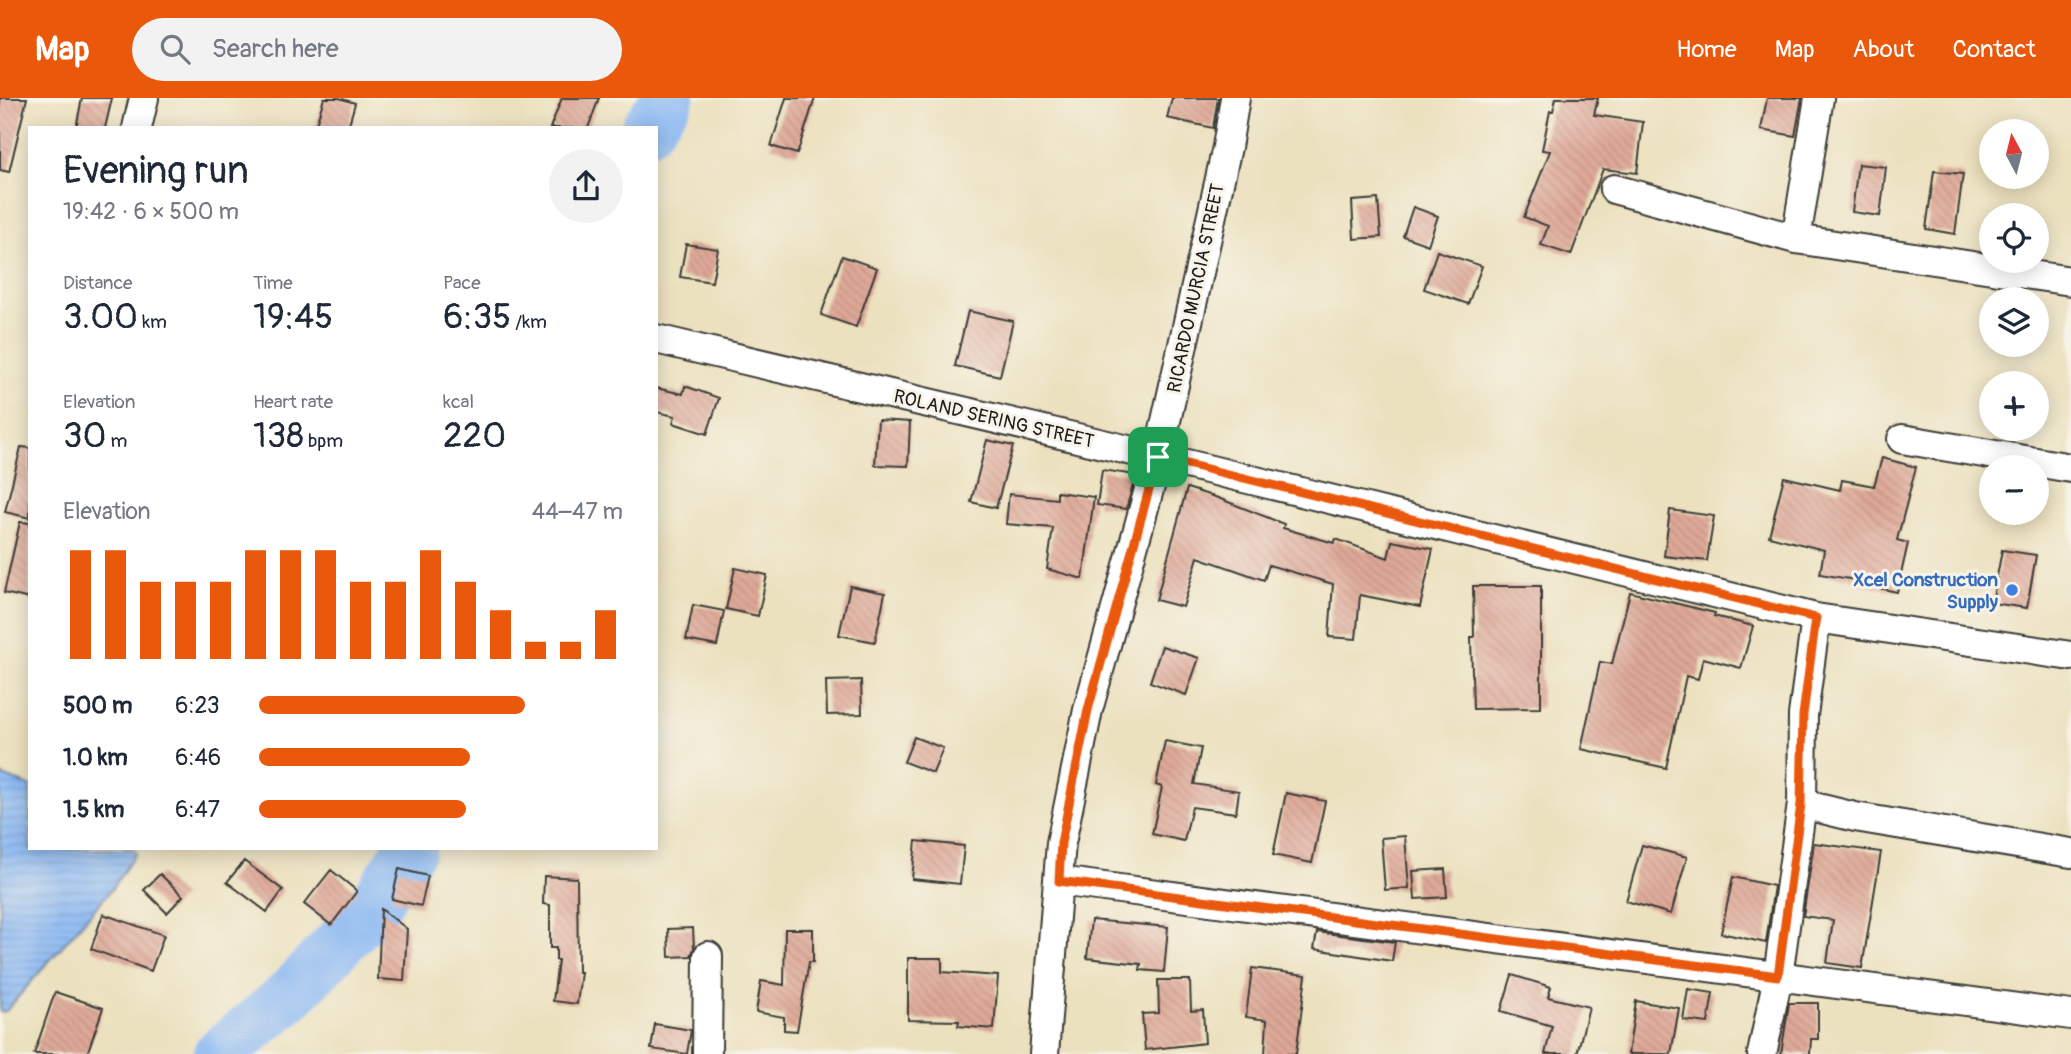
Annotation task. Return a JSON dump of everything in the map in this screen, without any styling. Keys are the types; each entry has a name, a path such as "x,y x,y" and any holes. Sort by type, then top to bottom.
{"street":[{"path":"137,126 144,98"},
{"name":"RICARDO MURCIA STREET","path":"1044,1054 1061,843 1088,710 1158,457 1227,147 1235,98"},
{"path":"1796,239 1819,98"},
{"path":"1614,190 1796,239 2071,281"},
{"name":"ROLAND SERING STREET","path":"658,339 1158,457 1816,618 2071,656"},
{"path":"1902,439 2071,468"},
{"path":"1762,1054 1778,976 1801,804 1803,715 1816,618"},
{"path":"1801,804 1855,817 2071,853"},
{"path":"1059,881 2071,1015"},
{"path":"707,1054 708,956"}],"water":[{"path":"0,775 28,785 28,850 134,850 136,853 111,890 6,1011 0,1012"}],"building":[{"path":"0,98 27,98 9,172 0,170"},
{"path":"82,98 112,98 105,126 76,126"},
{"path":"324,98 339,98 355,103 349,126 316,126"},
{"path":"562,98 599,98 589,126 551,126"},
{"path":"786,98 815,98 797,154 771,146"},
{"path":"1172,98 1218,98 1213,128 1167,118"},
{"path":"1556,98 1598,98 1594,115 1643,122 1637,173 1603,169 1571,255 1541,245 1548,226 1524,217 1550,151 1542,150 1550,111 1553,111"},
{"path":"1767,98 1802,98 1795,136 1761,130"},
{"path":"1858,164 1886,167 1880,216 1852,212"},
{"path":"1934,171 1963,174 1955,234 1926,229"},
{"path":"1378,199 1381,237 1354,239 1352,201"},
{"path":"1413,207 1438,216 1428,245 1403,236"},
{"path":"686,244 718,249 712,282 680,277"},
{"path":"1437,251 1482,266 1468,304 1424,289"},
{"path":"842,256 877,268 856,327 821,315"},
{"path":"968,311 1013,321 1000,376 955,366"},
{"path":"685,386 719,398 707,434 673,423 675,416 658,412 658,388 683,394"},
{"path":"878,420 910,422 908,466 875,465"},
{"path":"987,440 1013,446 996,508 971,502"},
{"path":"21,447 28,448 28,518 5,512"},
{"path":"1882,458 1916,467 1897,540 1908,543 1897,592 1861,584 1862,581 1820,574 1824,550 1769,536 1784,477 1840,490 1842,480 1874,486"},
{"path":"1102,470 1136,475 1126,509 1097,505"},
{"path":"1187,488 1284,524 1283,528 1334,543 1336,539 1388,558 1392,541 1433,549 1420,607 1360,595 1356,639 1329,637 1333,584 1269,565 1264,580 1198,557 1183,607 1156,600"},
{"path":"1057,492 1094,497 1083,579 1047,569 1053,528 1006,524 1009,494 1057,499"},
{"path":"1670,510 1714,516 1707,561 1664,556"},
{"path":"20,522 28,523 28,599 4,593"},
{"path":"2002,550 2036,555 2027,608 1992,603"},
{"path":"735,568 767,575 758,616 726,609"},
{"path":"850,586 885,593 875,642 839,635"},
{"path":"1473,586 1541,586 1541,708 1473,709"},
{"path":"1630,592 1715,613 1714,616 1753,626 1741,668 1703,658 1698,679 1686,676 1666,768 1581,749 1600,662 1612,664"},
{"path":"693,605 724,611 717,646 686,640"},
{"path":"1162,646 1199,658 1186,695 1150,682"},
{"path":"861,680 862,714 827,715 826,681"},
{"path":"914,737 943,748 933,773 904,762"},
{"path":"1165,741 1201,748 1194,784 1239,791 1236,813 1192,807 1184,841 1152,834 1162,787 1156,785"},
{"path":"1286,793 1325,801 1312,863 1273,855"},
{"path":"1405,836 1409,888 1385,890 1381,838"},
{"path":"916,841 964,846 960,884 912,879"},
{"path":"1814,843 1881,852 1862,968 1827,963 1833,920 1803,916"},
{"path":"1642,845 1687,857 1671,914 1626,901"},
{"path":"244,861 283,890 267,912 227,882"},
{"path":"399,869 428,876 421,906 392,899"},
{"path":"1445,869 1447,897 1415,899 1413,871"},
{"path":"331,870 357,891 331,925 304,904"},
{"path":"160,874 183,896 167,913 144,890"},
{"path":"544,876 577,878 578,972 581,972 577,1004 553,1001 558,960 556,948 550,948 550,905 543,904"},
{"path":"1733,877 1774,886 1766,943 1721,933"},
{"path":"381,909 407,929 404,981 378,979"},
{"path":"103,914 164,935 151,971 91,949"},
{"path":"1091,920 1168,927 1164,972 1140,970 1141,964 1087,958"},
{"path":"693,928 694,948 691,956 669,957 668,929"},
{"path":"785,929 813,929 813,962 809,962 797,1031 784,1030 784,1017 756,1012 761,981 784,985"},
{"path":"1317,932 1395,942 1392,961 1314,949"},
{"path":"908,958 942,958 942,972 998,976 994,1029 958,1026 959,1021 908,1020"},
{"path":"1252,968 1306,975 1296,1054 1265,1054 1267,1020 1246,1017"},
{"path":"1512,975 1551,987 1548,997 1589,1007 1577,1054 1545,1054 1552,1026 1501,1011"},
{"path":"1158,980 1190,980 1191,1011 1203,1010 1205,1043 1145,1050 1142,1014 1159,1013"},
{"path":"1688,989 1713,993 1708,1023 1683,1020"},
{"path":"55,992 103,1008 87,1054 34,1054"},
{"path":"1636,1001 1679,1008 1671,1054 1628,1054"},
{"path":"1789,1003 1818,1003 1818,1039 1811,1039 1810,1054 1781,1054"},
{"path":"655,1024 691,1030 687,1054 651,1049"}],"waterway":[{"path":"648,126 668,98"},
{"path":"219,1054 287,998 369,912 409,850"}],"place":[{"name":"Xcel Construction Supply","path":"2012,590"}],"route":[{"path":"1158,457 1816,618 1803,715 1801,804 1778,976 1059,881 1061,843 1088,710 1158,457"}]}
